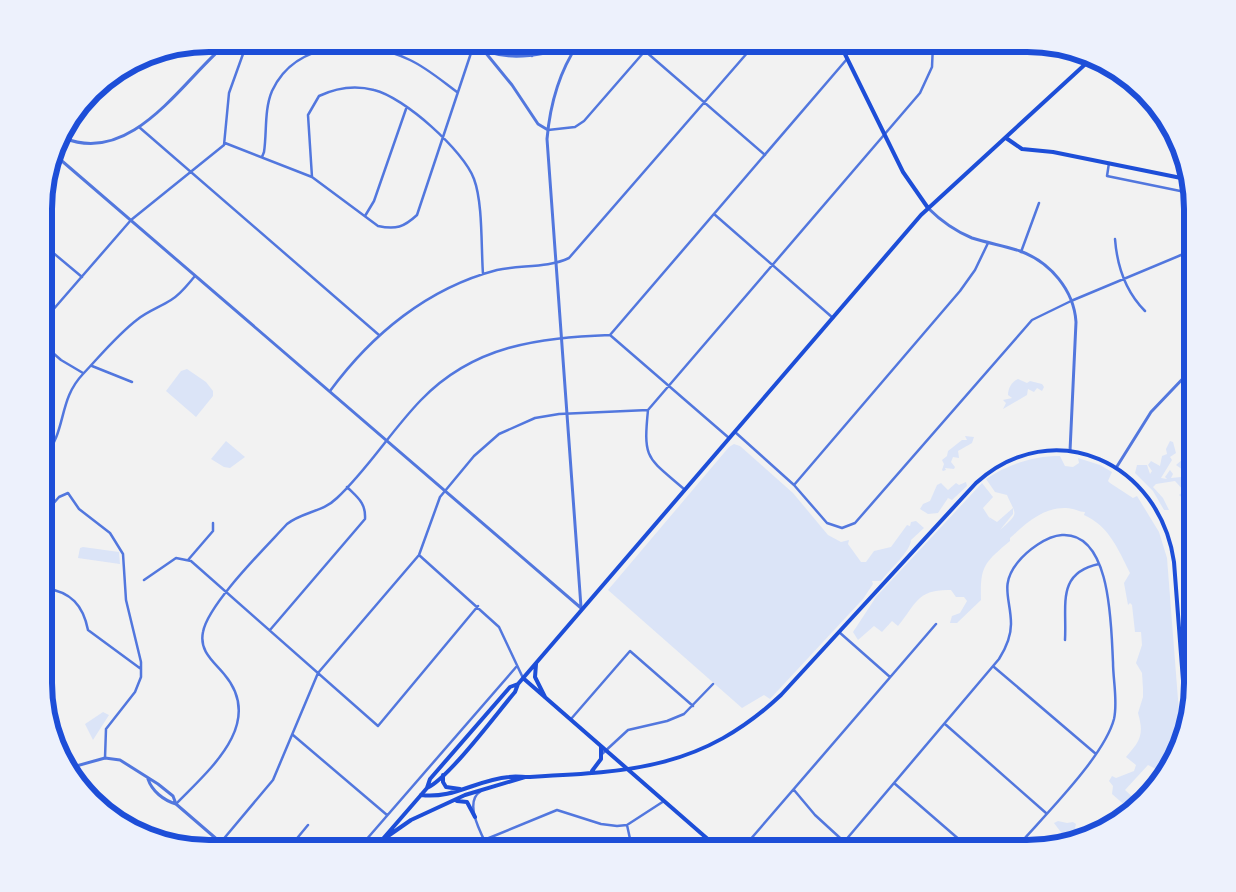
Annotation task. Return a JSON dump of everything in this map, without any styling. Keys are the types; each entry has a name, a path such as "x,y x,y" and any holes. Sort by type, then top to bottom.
{"main road":[{"path":"845,53 907,180 928,208"},
{"path":"427,788 435,784 515,692 518,684 581,608 928,208 1086,64"},
{"path":"1006,138 1022,149 1053,152 1180,178"},
{"path":"421,795 444,796 497,778 628,770 686,757 714,745 740,729 781,695 982,478 1006,463 1043,451 1070,451 1095,456 1116,468 1137,485 1161,516 1170,541 1176,577 1183,677"},
{"path":"536,662 535,677 548,700"},
{"path":"523,678 601,747 604,752 628,770 708,840"},
{"path":"384,838 427,788 430,779 440,767 510,688 518,684"},
{"path":"590,772 597,768 604,752"},
{"path":"443,775 443,782 446,787 462,789"},
{"path":"384,838 411,820 450,802 527,777"},
{"path":"450,802 461,800 467,802 475,817"}],"street":[{"path":"69,140 80,145 100,143 139,127 172,100 217,52"},
{"path":"52,311 131,220 192,172 225,143 229,93 242,52"},
{"path":"262,157 272,92 282,75 294,63 318,52"},
{"path":"391,52 410,59 457,92"},
{"path":"225,143 312,177 378,226 391,229 402,227 417,215 471,52"},
{"path":"485,52 512,85 538,124 548,130 575,127 584,121 644,53"},
{"path":"492,52 512,56 532,56 545,52"},
{"path":"573,52 558,84 548,130 566,413 581,608"},
{"path":"647,53 765,155"},
{"path":"330,391 379,335 428,298 483,274 512,266 563,261 574,254 748,53"},
{"path":"684,489 649,457 645,442 648,410 926,85 933,64 933,53"},
{"path":"610,335 848,58"},
{"path":"312,177 308,115 318,96 345,88 365,88 397,100 406,109 443,136 466,162 475,182 483,274"},
{"path":"365,216 374,201 406,109"},
{"path":"139,127 379,335"},
{"path":"61,160 581,608"},
{"path":"1109,164 1107,176 1182,191"},
{"path":"1021,252 1039,203"},
{"path":"928,208 952,228 1021,252 1039,261 1053,272 1071,300 1076,327 1070,451"},
{"path":"714,214 833,318"},
{"path":"1115,239 1117,258 1124,278 1132,296 1145,311"},
{"path":"794,485 960,291 976,270 988,242"},
{"path":"52,252 82,277"},
{"path":"734,432 794,485 824,521 840,528 856,522 1026,324 1037,316 1071,300 1183,254"},
{"path":"52,447 60,430 66,399 83,373 92,366 127,328 147,313 172,300 196,276"},
{"path":"176,804 230,745 237,729 238,700 224,674 209,659 203,647 202,637 207,618 226,592 287,524 297,516 329,505 347,487 421,400 463,367 495,351 516,344 561,338 610,335 729,438"},
{"path":"52,352 83,373"},
{"path":"92,366 132,382"},
{"path":"1116,468 1151,412 1183,378"},
{"path":"223,839 273,780 318,673 419,555 444,489 474,456 499,434 535,418 566,413 648,410"},
{"path":"270,630 364,519 366,508 363,502 347,487"},
{"path":"53,504 59,497 68,493 79,509 106,529 116,541 123,554 126,600 141,669 141,677 135,692 106,729 105,758"},
{"path":"188,560 213,531 213,524"},
{"path":"846,840 994,666 1005,648 1009,637 1011,621 1006,588 1012,570 1028,552 1046,540 1059,535 1076,537 1086,542 1096,553 1099,564 1110,620 1115,713 1113,723 1096,754 1023,840"},
{"path":"419,555 478,606 499,627 523,678"},
{"path":"144,580 176,558 188,560 378,726 478,606"},
{"path":"1065,640 1069,583 1080,569 1099,564"},
{"path":"53,591 67,596 79,604 84,612 88,630 141,669"},
{"path":"750,840 936,624"},
{"path":"839,632 890,677"},
{"path":"570,720 630,651 693,706"},
{"path":"367,839 518,666"},
{"path":"994,666 1096,754"},
{"path":"604,752 625,731 673,719 693,706 713,684"},
{"path":"945,724 1046,813"},
{"path":"293,735 387,816"},
{"path":"77,766 112,757 126,762 173,796 176,804"},
{"path":"148,779 150,787 167,801 176,804 217,839"},
{"path":"894,783 961,840"},
{"path":"484,790 473,800 475,817 484,839"},
{"path":"794,790 815,815 842,840"},
{"path":"486,839 557,810 601,824 627,825 664,801"},
{"path":"296,839 308,825"},
{"path":"627,825 630,840"}],"shaded area":[{"path":"187,369 206,382 213,391 213,396 196,417 166,391 181,371"},
{"path":"1018,379 1027,383 1030,381 1042,384 1044,387 1042,391 1037,388 1034,392 1028,389 1027,395 1003,409 1006,403 1003,400 1012,398 1008,395 1009,390"},
{"path":"965,436 974,437 972,443 958,451 959,458 953,457 951,462 955,467 954,469 945,468 946,470 943,471 944,464 942,460 947,456 948,451 962,440 967,440"},
{"path":"226,441 245,457 230,468 224,467 211,459"},
{"path":"1170,441 1173,442 1176,453 1170,457 1172,460 1161,478 1167,479 1165,477 1170,470 1173,474 1171,478 1181,477 1183,470 1183,490 1175,481 1156,484 1153,487 1163,498 1169,510 1164,510 1153,491 1135,473 1137,465 1147,465 1150,474 1152,471 1148,465 1151,461 1160,466 1162,456 1167,454 1166,449"},
{"path":"734,444 740,446 793,493 828,535 841,542 849,540 848,544 861,562 866,562 874,551 891,547 907,525 910,526 911,522 916,521 924,528 911,540 907,550 881,581 872,581 873,584 863,599 770,699 764,695 742,708 608,590 729,447"},
{"path":"1060,456 1065,466 1073,467 1079,463 1078,458 1100,465 1112,472 1108,481 1133,498 1137,496 1159,532 1167,558 1179,716 1172,742 1162,761 1157,769 1148,765 1125,790 1133,797 1124,805 1112,794 1113,786 1109,781 1112,776 1116,778 1134,771 1136,765 1126,757 1138,741 1141,732 1138,713 1143,697 1142,673 1136,663 1142,645 1141,632 1135,632 1132,605 1130,603 1128,605 1124,583 1130,573 1112,539 1100,525 1084,515 1085,512 1058,508 1043,513 1022,527 989,560 981,580 981,600 957,623 950,623 952,616 960,613 967,601 964,597 956,597 951,590 940,590 924,595 919,599 898,626 892,621 882,632 874,626 858,640 853,632 876,597 982,483 993,497 983,508 992,522 989,517 997,522 1013,508 1007,495 995,492 986,479 1012,465 1031,459","holes":["1013,508 1014,514 1011,520 1000,530 1013,514"]},
{"path":"1183,459 1183,470 1176,465"},
{"path":"966,482 967,486 952,500 948,498 938,513 928,514 920,509 923,504 930,501 937,485 941,483 948,490 956,483 959,485"},
{"path":"80,548 119,552 120,564 78,558"},
{"path":"103,712 109,715 93,740 85,724"},
{"path":"1058,821 1073,822 1076,824 1075,828 1080,830 1063,835 1054,823"}]}
